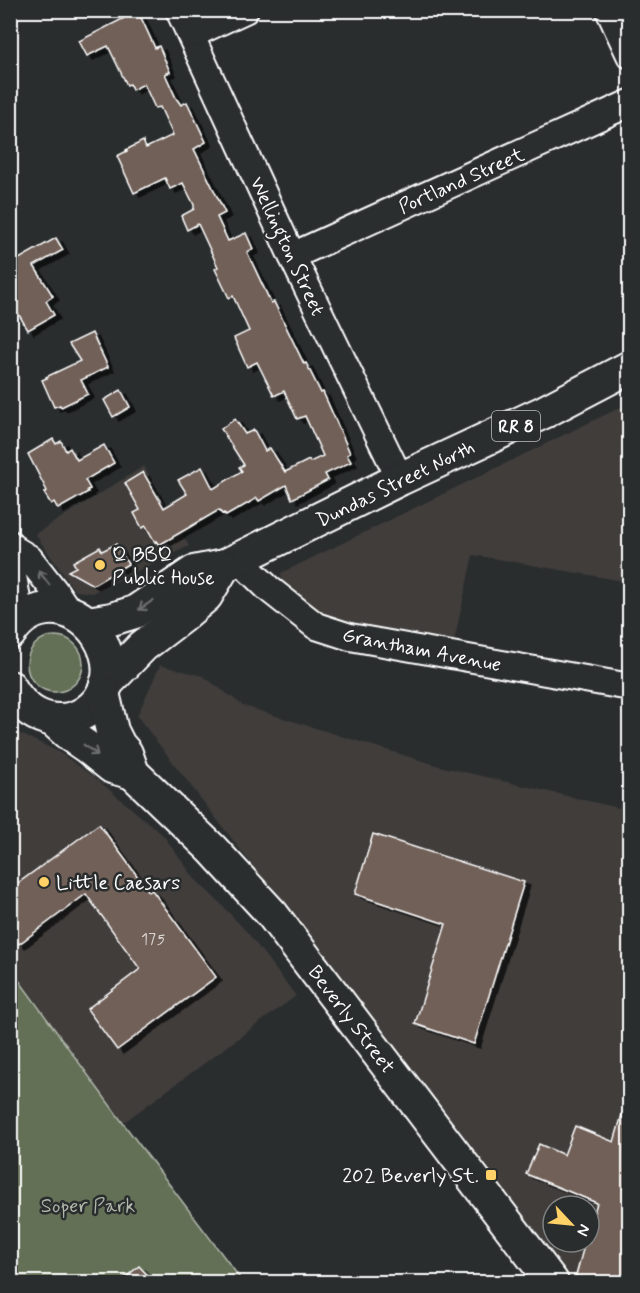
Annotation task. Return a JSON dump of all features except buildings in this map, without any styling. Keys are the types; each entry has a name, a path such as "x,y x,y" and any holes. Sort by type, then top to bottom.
{"main road":[{"name":"Dundas Street North","path":"16,627 30,614 49,609 59,609 78,618 112,619 135,612 194,572 231,563 400,479 544,412 630,367"},
{"path":"53,720 73,719 91,710 105,689 143,646 206,596 231,563"},
{"name":"Beverly Street","path":"78,618 95,632 105,651 108,673 105,689 112,731 126,753 133,773 212,849 272,914 552,1282"},
{"name":"Beverly Street","path":"15,699 33,712 53,720 112,767 133,773"}],"street":[{"name":"Wellington Street","path":"178,10 292,256 400,479"},
{"path":"190,35 245,10"},
{"path":"609,10 630,55"},
{"name":"Portland Street","path":"292,256 630,103"},
{"path":"16,627 17,606 11,556 29,558 78,618"},
{"name":"Grantham Avenue","path":"231,563 316,626 350,637 630,687"}],"shaded area":[{"path":"629,403 629,582 473,555 453,646 324,618 283,587 281,573"},
{"path":"144,466 189,546 92,593 75,591 35,534"},
{"path":"160,665 203,676 244,706 439,766 619,808 629,761 629,1282 570,1282 549,1254 601,1254 601,1194 541,1194 541,1243 137,716"},
{"path":"10,729 57,751 93,776 163,835 195,879 247,932 296,996 123,1123 11,968"}],"green space":[{"path":"49,636 61,636 71,640 79,648 83,664 79,680 71,688 61,692 49,692 39,688 31,680 27,670 27,658 31,648 39,640"},
{"name":"Soper Park","path":"10,968 123,1123 243,1282 11,1282"}],"place":[{"name":"Q BBQ Public House","path":"100,565"},
{"name":"Little Caesars","path":"44,882"},
{"name":"202 Beverly St.","path":"491,1175"}]}
